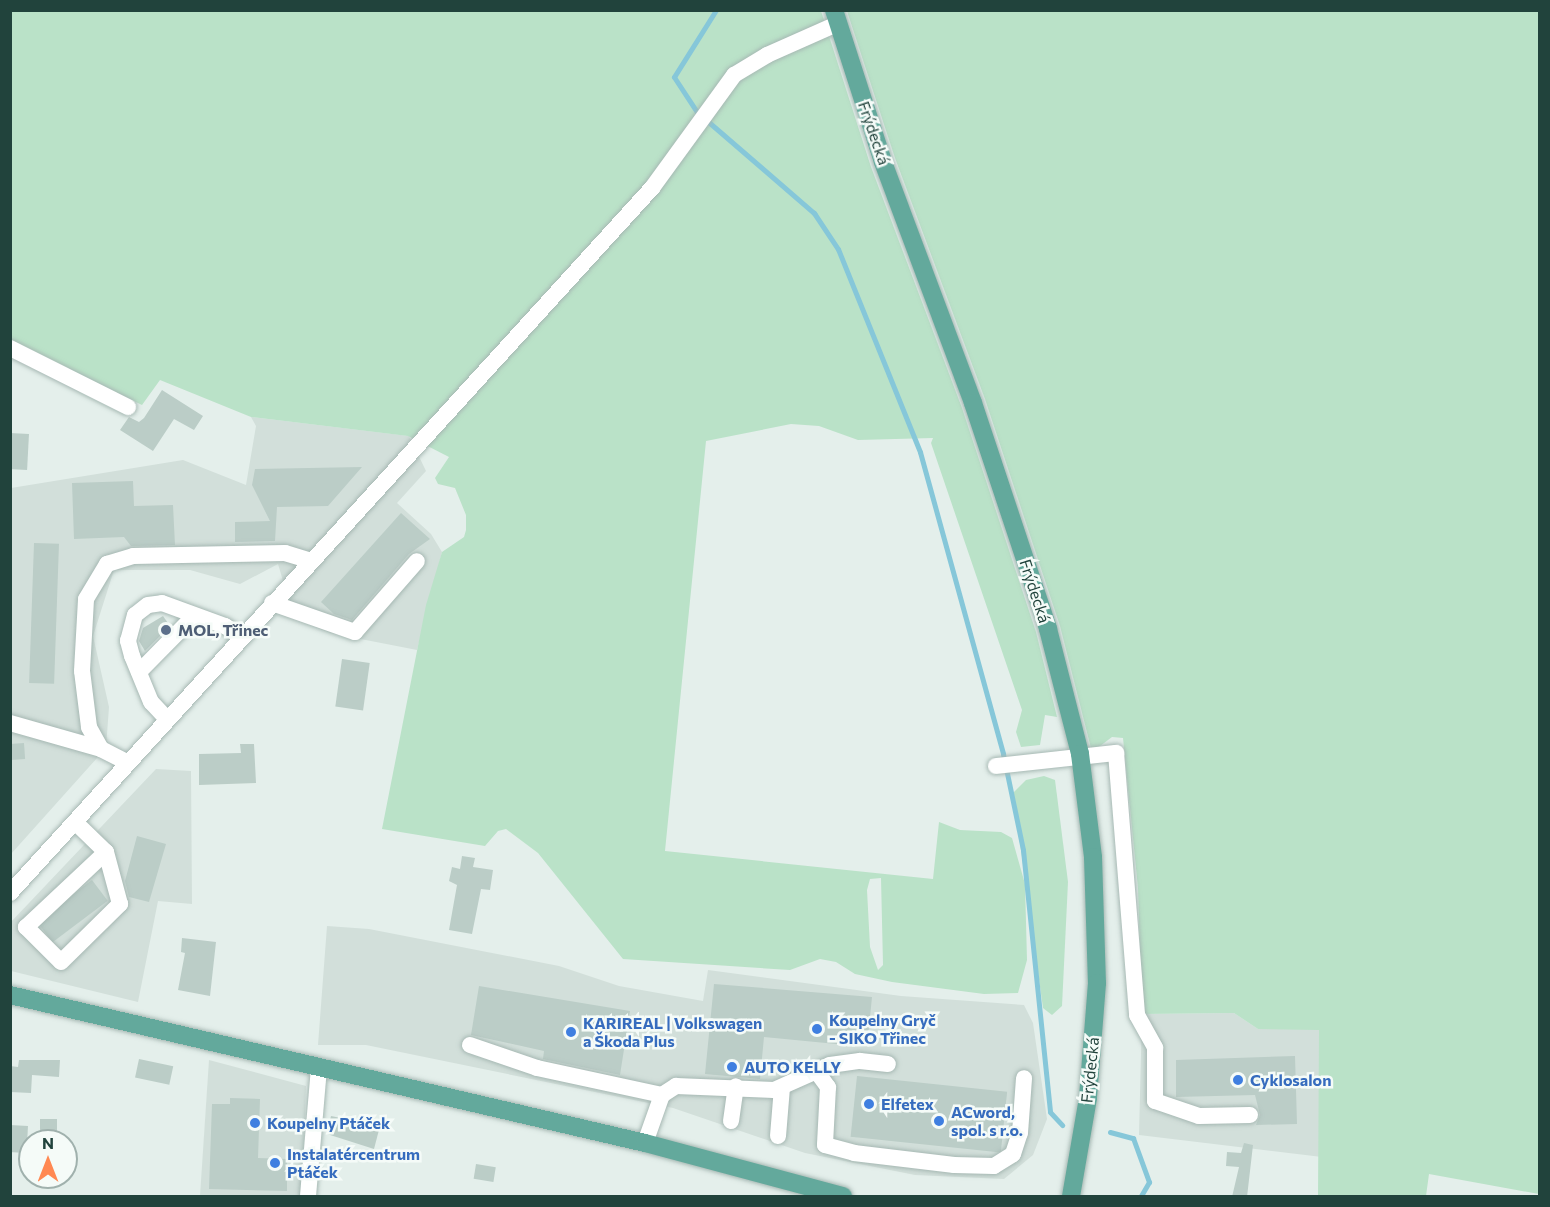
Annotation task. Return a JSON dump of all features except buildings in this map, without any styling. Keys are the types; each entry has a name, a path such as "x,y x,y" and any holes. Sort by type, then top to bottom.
{"main road":[{"name":"Frýdecká","path":"835,17 974,403 1048,629 1080,754 1093,857 1097,983 1088,1098 1071,1197"},
{"path":"10,995 645,1143 843,1197"}],"street":[{"path":"10,893 652,188 702,116 734,75 835,17"},
{"path":"10,348 128,407"},
{"path":"101,749 89,728 82,671 86,599 107,564 133,556 285,553 312,561"},
{"path":"272,603 355,632 417,561"},
{"path":"167,719 151,702 128,641 135,615 147,605 162,603 193,617 225,626 242,637"},
{"path":"139,672 193,617"},
{"path":"10,723 101,749 128,763"},
{"path":"996,766 1080,754 1116,753 1137,1015 1155,1048 1155,1101 1199,1116 1250,1115"},
{"path":"75,822 106,852 120,904 61,962 26,927 106,852"},
{"path":"470,1045 537,1068 662,1095"},
{"path":"645,1143 662,1095 676,1086 782,1087 817,1072 860,1061 888,1064"},
{"path":"308,1197 319,1068"},
{"path":"817,1072 828,1087 825,1144 854,1153 954,1165 994,1166 1013,1154 1020,1133 1024,1078"},
{"path":"731,1121 736,1086"},
{"path":"778,1136 782,1087"}],"shaded area":[{"path":"251,417 409,436 426,471 397,503 431,534 442,552 417,650 330,633 294,618 278,564 240,584 190,570 114,570 93,636 109,707 106,748 11,854 11,488 183,460 246,485 256,426"},
{"path":"156,769 191,771 192,904 158,901 138,1002 11,971 10,923"},
{"path":"327,926 369,929 559,966 619,986 703,1001 708,970 901,996 1024,1005 1033,1023 1047,1119 1033,1155 1004,1179 915,1175 805,1153 673,1108 366,1045 318,1045"},
{"path":"1234,1013 1258,1029 1319,1029 1322,1157 1139,1135 1142,1014"},
{"path":"209,1060 306,1086 302,1196 200,1196"}],"green space":[{"path":"10,11 821,11 871,167 962,408 1036,632 1057,717 1045,715 1040,745 1021,747 1016,732 1022,710 931,443 933,438 858,440 819,426 791,424 706,441 665,851 933,879 939,822 960,830 1001,832 1012,838 1025,884 1027,960 1018,993 984,994 892,982 855,974 836,962 820,959 790,970 623,959 538,853 506,829 498,831 485,846 382,829 426,605 442,552 464,537 466,530 466,515 455,488 438,484 435,478 449,457 408,436 251,417 160,380 142,405 11,341","holes":["881,878 883,965 878,970 870,947 867,890 870,879"]},
{"path":"847,11 1539,11 1539,1194 1429,1174 1426,1196 1318,1196 1319,1030 1258,1029 1234,1013 1142,1014 1138,888 1123,738 1112,737 1092,752 1060,626 985,399 895,158"},
{"path":"1044,776 1055,780 1068,882 1062,1006 1052,1015 1043,1008 1013,793 1026,780"}],"waterway":[{"path":"716,10 674,77 697,112 814,213 838,249 920,452 1003,754 1023,850 1050,1112 1062,1125"},
{"path":"1110,1132 1133,1138 1149,1182 1141,1196"}],"place":[{"name":"MOL, Třinec","path":"166,630"},
{"name":"Koupelny Gryč - SIKO Třinec","path":"817,1029"},
{"name":"KARIREAL | Volkswagen a Škoda Plus","path":"571,1032"},
{"name":"AUTO KELLY","path":"732,1067"},
{"name":"Cyklosalon","path":"1238,1080"},
{"name":"Elfetex","path":"869,1104"},
{"name":"ACword, spol. s r.o.","path":"939,1121"},
{"name":"Koupelny Ptáček","path":"255,1123"},
{"name":"Instalatércentrum Ptáček","path":"275,1163"}]}
